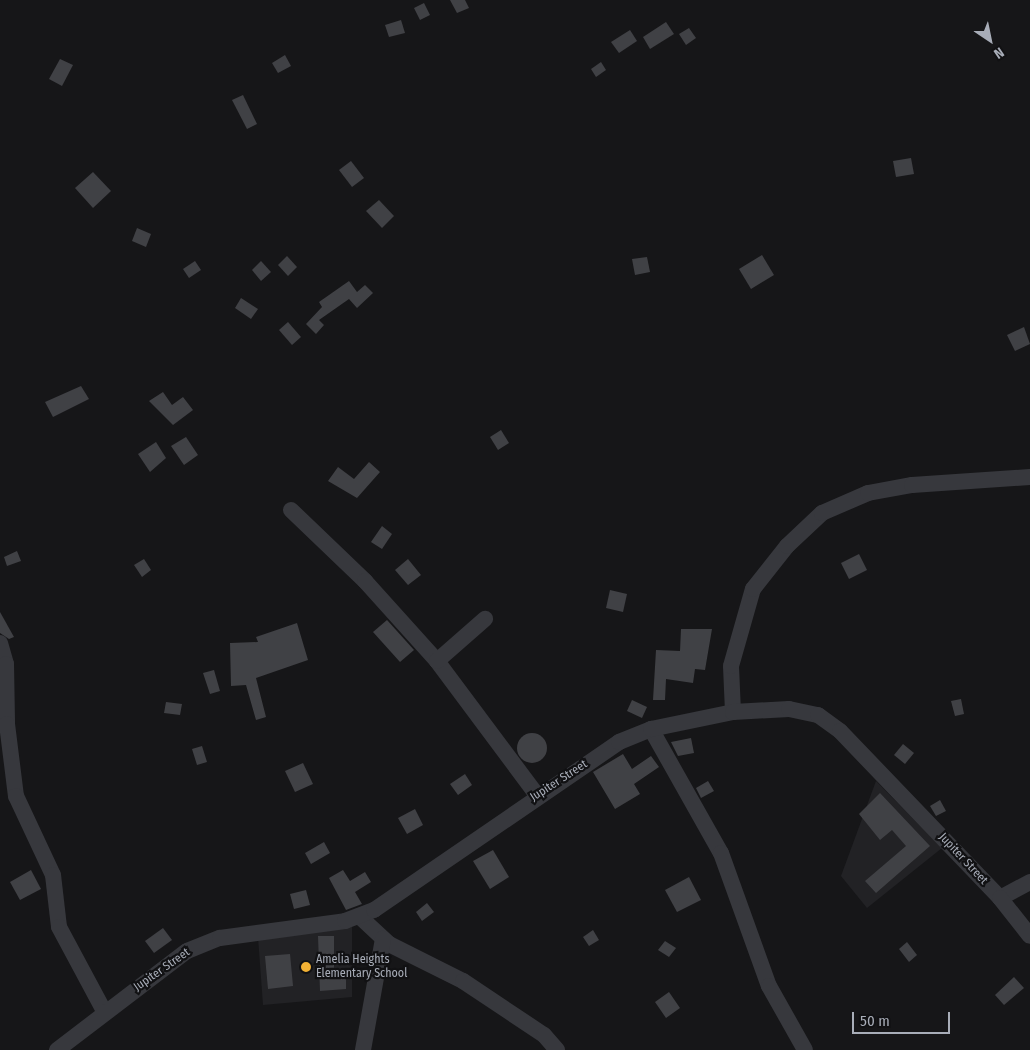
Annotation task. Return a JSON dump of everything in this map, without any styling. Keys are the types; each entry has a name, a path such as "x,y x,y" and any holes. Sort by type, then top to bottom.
{"street":[{"path":"733,712 731,666 753,588 787,546 822,513 868,493 912,485 1030,477"},
{"path":"291,510 365,581 437,661 537,795"},
{"path":"437,661 485,619"},
{"path":"0,643 6,664 6,724 16,796 53,875 59,928 104,1011"},
{"name":"Jupiter Street","path":"57,1050 74,1044 104,1011 187,951 204,944 271,928 360,916 537,795 619,742 651,729 733,712 790,709 818,715 840,731 1000,898 1030,936"},
{"path":"651,729 721,853 769,986 805,1050"},
{"path":"1000,898 1030,882"},
{"path":"360,916 383,939 463,981 544,1035 557,1050"},
{"path":"363,1050 383,939"}],"shaded area":[{"path":"876,781 942,848 867,908 841,876"},
{"name":"Amelia Heights Elementary School","path":"352,926 352,997 263,1005 258,937"}],"building":[{"path":"450,0 465,0 469,8 457,13"},
{"path":"424,3 430,15 420,20 414,8"},
{"path":"401,20 405,33 389,37 385,25"},
{"path":"666,22 674,34 650,49 643,37"},
{"path":"689,28 696,38 686,45 679,34"},
{"path":"630,30 637,41 619,53 611,42"},
{"path":"285,55 291,66 278,73 272,63"},
{"path":"60,59 73,65 62,86 49,79"},
{"path":"601,62 606,70 596,77 591,69"},
{"path":"243,95 257,124 247,129 232,100"},
{"path":"911,158 914,174 896,177 893,161"},
{"path":"351,161 364,178 352,187 339,170"},
{"path":"93,172 111,191 93,208 75,188"},
{"path":"379,200 394,216 382,228 366,211"},
{"path":"137,228 151,234 146,247 132,241"},
{"path":"762,255 774,275 751,289 739,269"},
{"path":"287,256 297,267 288,276 278,265"},
{"path":"647,257 650,272 635,275 632,259"},
{"path":"195,261 201,270 189,278 183,269"},
{"path":"261,261 271,272 261,281 252,270"},
{"path":"349,281 357,292 365,285 373,293 357,308 349,299 319,320 324,325 316,334 306,324 322,307 319,302"},
{"path":"241,298 258,309 251,319 235,308"},
{"path":"288,322 301,337 292,345 279,330"},
{"path":"1024,327 1030,344 1015,351 1007,335"},
{"path":"81,386 89,399 53,417 45,402"},
{"path":"163,392 172,405 183,397 193,410 173,425 149,401"},
{"path":"501,430 509,443 498,450 490,437"},
{"path":"186,437 198,455 184,465 171,446"},
{"path":"156,442 166,458 150,472 138,454"},
{"path":"369,462 380,472 357,498 328,481 338,467 354,479"},
{"path":"382,526 392,534 382,549 371,542"},
{"path":"17,551 21,561 7,566 4,557"},
{"path":"859,554 867,570 849,579 841,563"},
{"path":"144,559 151,570 142,577 134,565"},
{"path":"408,559 421,575 408,585 395,570"},
{"path":"610,590 627,594 623,612 606,608"},
{"path":"0,612 14,637 9,639 0,633"},
{"path":"387,620 414,650 400,662 373,632"},
{"path":"297,623 308,660 256,678 266,717 256,720 246,685 231,686 230,643 258,642 256,637"},
{"path":"681,629 712,629 705,670 695,669 693,683 666,679 665,700 653,700 656,650 680,651"},
{"path":"214,670 220,691 210,694 203,673"},
{"path":"961,699 964,714 955,716 951,701"},
{"path":"632,700 647,707 642,718 627,711"},
{"path":"166,702 182,704 180,715 164,713"},
{"path":"532,733 538,734 546,742 546,754 538,762 532,763 526,762 518,754 517,748 518,742 526,734"},
{"path":"691,738 694,753 678,756 671,742"},
{"path":"903,744 914,753 905,764 894,755"},
{"path":"202,746 207,762 197,765 192,749"},
{"path":"623,754 632,769 651,756 659,767 634,784 640,794 615,809 593,772"},
{"path":"303,763 313,784 295,792 285,771"},
{"path":"465,774 472,785 458,795 450,784"},
{"path":"708,781 714,791 701,798 696,788"},
{"path":"880,793 930,846 876,893 865,881 906,846 892,830 880,840 859,814"},
{"path":"940,800 946,811 936,816 930,806"},
{"path":"415,809 423,825 407,834 398,818"},
{"path":"324,842 330,853 311,864 305,853"},
{"path":"493,850 509,877 490,889 473,861"},
{"path":"31,870 41,889 20,900 10,882"},
{"path":"343,870 350,881 365,872 371,882 355,892 362,904 346,910 329,878"},
{"path":"689,877 701,900 677,912 665,890"},
{"path":"306,890 310,905 294,909 290,894"},
{"path":"427,903 434,912 422,921 416,912"},
{"path":"163,928 172,940 154,953 145,941"},
{"path":"593,930 599,940 589,946 583,937"},
{"path":"318,936 334,936 334,977 346,976 346,989 320,991"},
{"path":"665,941 676,948 669,957 658,950"},
{"path":"907,942 917,955 909,962 899,949"},
{"path":"290,954 293,986 268,989 265,956"},
{"path":"1014,977 1024,988 1004,1005 995,995"},
{"path":"669,992 680,1008 666,1018 655,1002"}],"place":[{"name":"Amelia Heights Elementary School","path":"306,967"}]}
